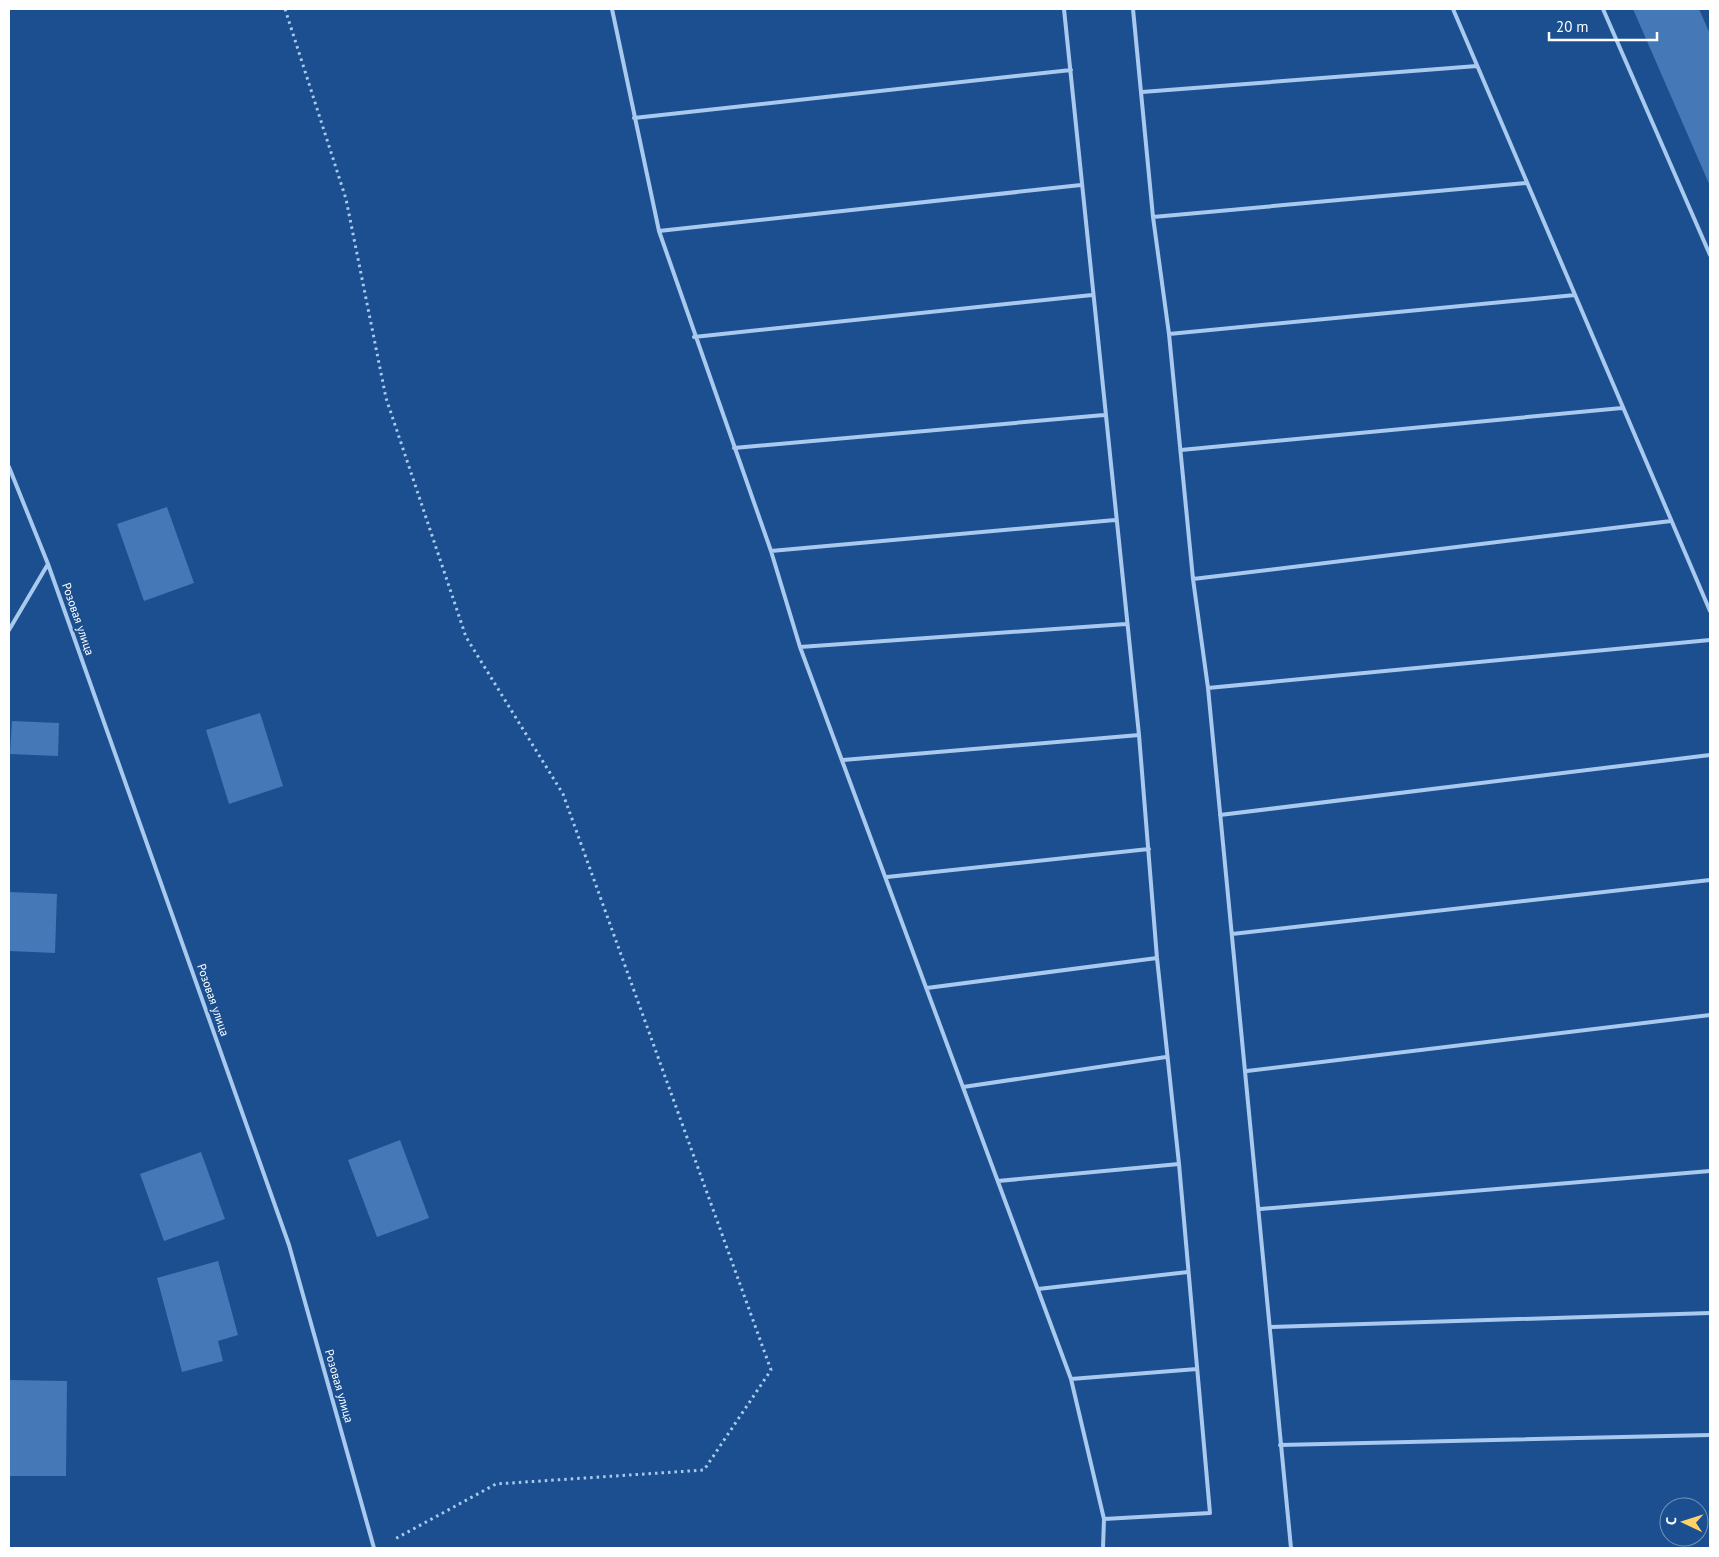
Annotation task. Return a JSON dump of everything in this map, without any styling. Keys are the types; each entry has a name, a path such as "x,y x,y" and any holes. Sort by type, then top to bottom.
{"lane":[{"path":"612,9 659,231 694,336 771,551 800,647 887,877 1071,1379 1104,1519 1103,1548"},
{"path":"1064,9 1104,415 1139,736 1166,1057 1179,1164 1210,1513 1104,1519"},
{"path":"1134,9 1153,217 1169,334 1193,579 1208,688 1247,1071 1291,1548"},
{"path":"1454,9 1526,183 1710,611"},
{"path":"1603,9 1710,255"},
{"path":"1142,92 1477,66"},
{"path":"634,118 1071,70"},
{"path":"1153,217 1526,183"},
{"path":"659,231 1082,185"},
{"path":"694,336 1092,295"},
{"path":"1169,334 1575,295"},
{"path":"1181,450 1622,408"},
{"path":"734,448 1104,415"},
{"name":"Розовая улица","path":"9,467 48,564 289,1244 374,1548"},
{"path":"771,551 1115,520"},
{"path":"1193,579 1671,521"},
{"path":"9,630 48,564"},
{"path":"800,647 1126,624"},
{"path":"1208,688 1710,640"},
{"path":"843,760 1139,736"},
{"path":"1220,815 1710,755"},
{"path":"887,877 1149,849"},
{"path":"1232,934 1710,880"},
{"path":"927,988 1157,958"},
{"path":"1247,1071 1710,1015"},
{"path":"963,1087 1166,1057"},
{"path":"998,1181 1179,1164"},
{"path":"1260,1209 1710,1171"},
{"path":"1038,1289 1188,1272"},
{"path":"1271,1327 1710,1313"},
{"path":"1071,1379 1197,1369"},
{"path":"1280,1445 1710,1435"}],"path":[{"path":"285,9 346,199 386,398 466,637 563,794 771,1370 704,1470 496,1484 385,1544"}],"building":[{"path":"1633,9 1699,9 1710,34 1710,186"},
{"path":"167,507 194,583 144,601 117,524"},
{"path":"260,713 283,786 229,804 206,730"},
{"path":"12,721 59,723 58,756 10,754"},
{"path":"9,892 57,894 55,953 9,951"},
{"path":"400,1140 429,1218 377,1237 348,1160"},
{"path":"201,1152 225,1219 164,1241 140,1174"},
{"path":"218,1261 238,1335 218,1341 223,1361 182,1372 157,1278"},
{"path":"9,1380 67,1381 66,1476 9,1476"}]}
